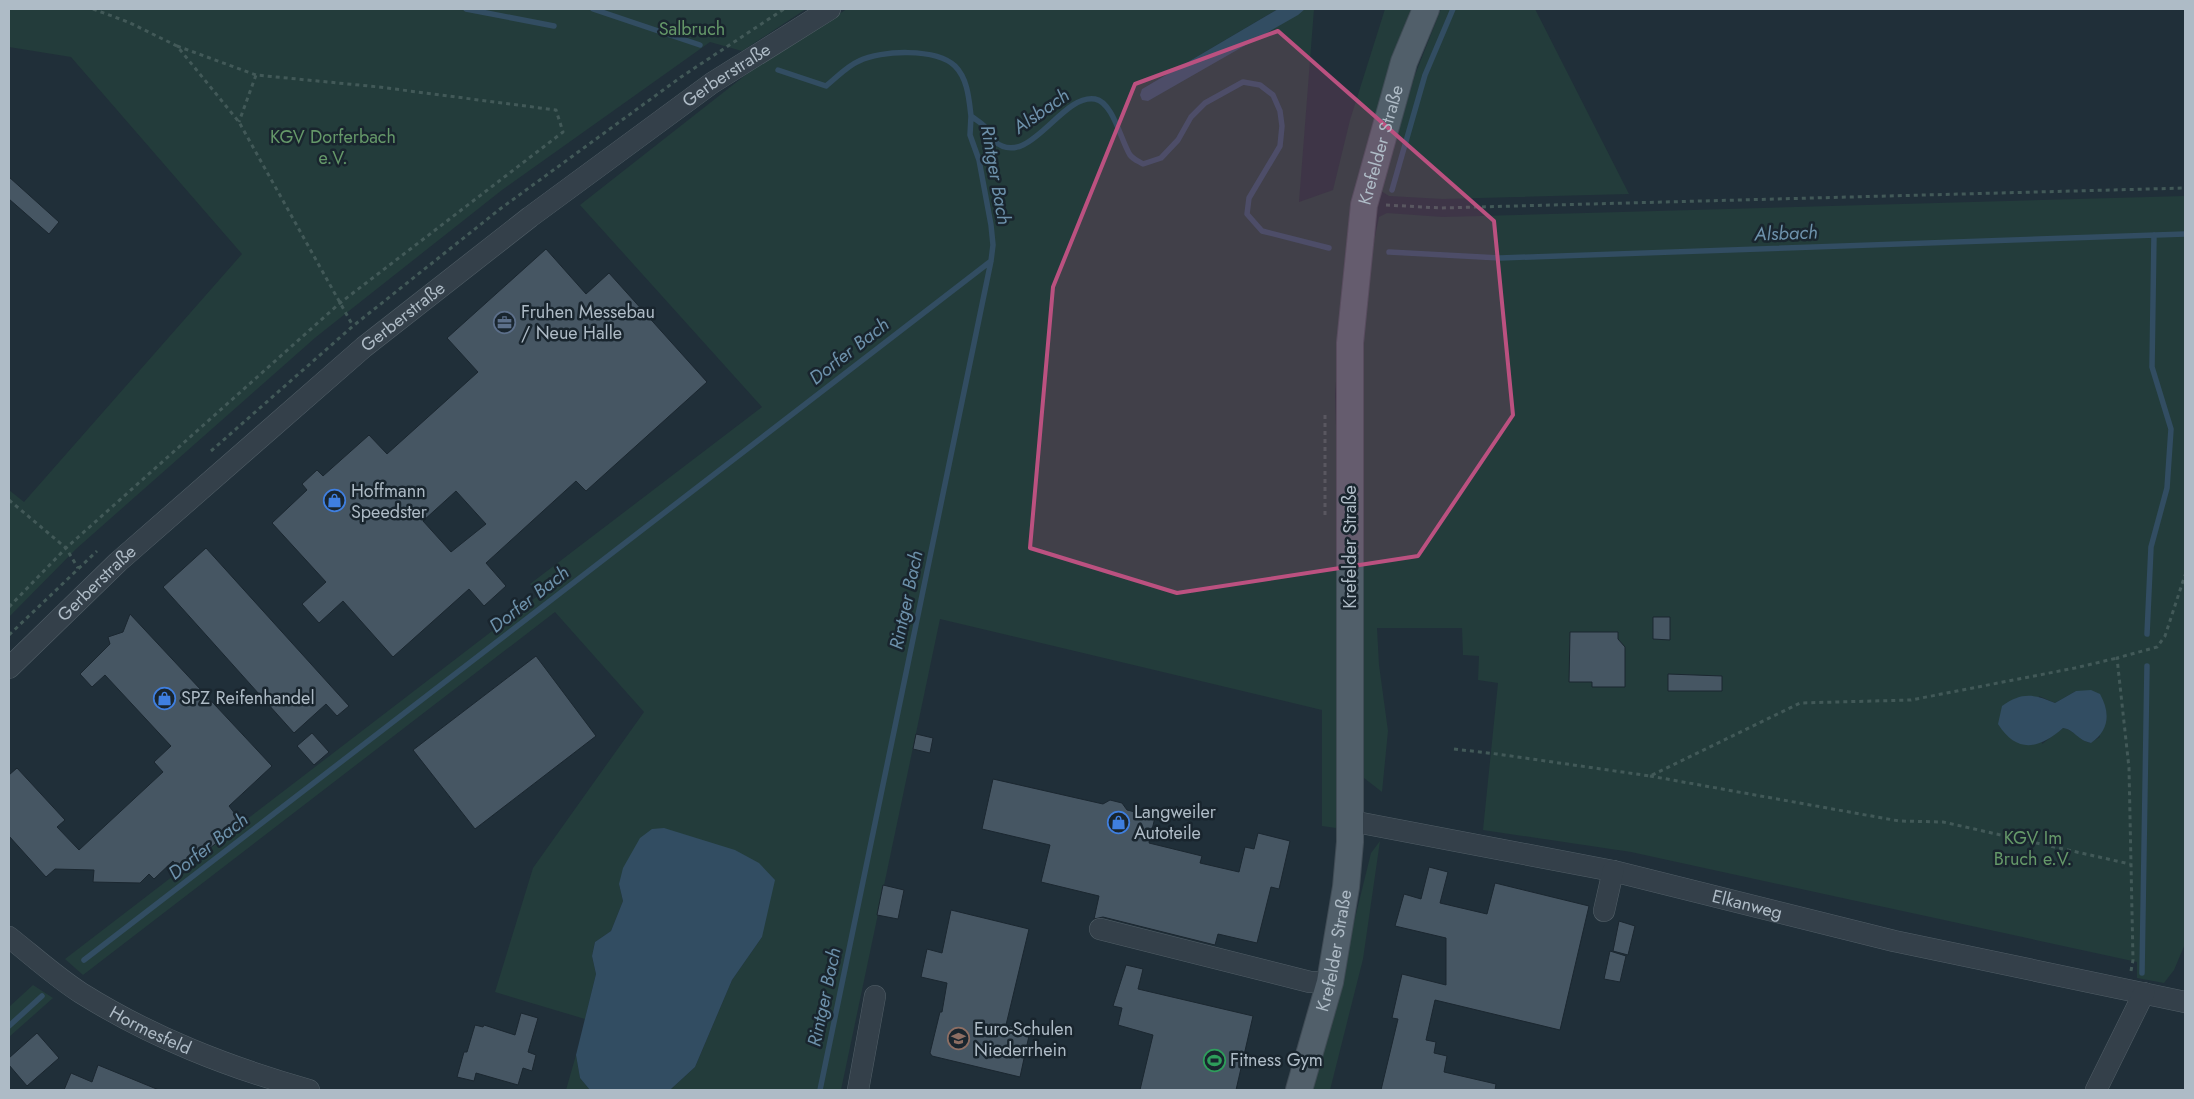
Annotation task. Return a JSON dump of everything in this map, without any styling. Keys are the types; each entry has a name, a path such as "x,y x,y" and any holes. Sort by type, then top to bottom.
{"main road":[{"name":"Krefelder Straße","path":"1298,1090 1330,982 1346,887 1351,821 1350,343 1364,205 1404,62 1426,9"}],"street":[{"name":"Gerberstraße","path":"9,668 96,582 218,473 364,347 530,217 712,83 830,9"},
{"name":"Elkanweg","path":"1351,821 1613,871 1894,941 2185,1002"},
{"path":"1604,911 1613,871"},
{"path":"1100,929 1310,982 1330,982"},
{"name":"Hormesfeld","path":"9,937 80,992 154,1035 188,1050 258,1075 308,1090"},
{"path":"2096,1090 2136,991"},
{"path":"858,1090 875,996"}],"path":[{"path":"9,607 66,548 340,303 563,132 556,110 389,89 256,75 177,46 128,22 93,9"},
{"path":"177,46 239,122 364,347"},
{"path":"239,122 256,75"},
{"path":"1364,205 1441,208 2185,188"},
{"path":"9,500 66,548 78,568 96,582"},
{"path":"1650,776 1800,704 1910,700 2075,668 2157,647 2165,636 2185,575"},
{"path":"2118,658 2129,768 2133,960 2136,991"},
{"path":"1454,749 1650,776 1899,821 1944,822 2130,864"}],"highlighted area":[{"path":"1278,31 1494,221 1513,415 1418,556 1177,593 1030,548 1053,287 1135,84"}],"green space":[{"name":"KGV Dorferbach e.V.","path":"9,9 806,9 742,51 710,42 502,190 316,337 76,549 9,617 9,490 24,502 242,254 71,57 9,47"},
{"path":"847,9 1278,9 1142,89 1305,9 1314,9 1299,202 1333,190 1350,120 1385,9 1411,9 1393,59 1346,259 1335,394 1341,582 1336,828 1322,826 1322,710 940,619 841,1090 665,1090 671,1089 695,1067 732,980 762,937 619,884 623,901 611,931 595,942 592,956 596,974 585,1019 495,992 533,868 644,712 555,612 83,975 65,959 539,595 530,584 762,407 580,205 766,59"},
{"path":"1441,9 1535,9 1629,194 1443,199 1389,196 1381,191 1415,75"},
{"name":"KGV Im Bruch e.V.","path":"2185,196 2185,944 2174,970 2164,983 2137,978 2137,962 1631,852 1483,830 1498,683 1478,680 1479,656 1463,655 1462,628 1377,628 1379,665 1388,731 1382,792 1364,778 1355,438 1358,372 1370,260 1379,217 1387,213 1443,217","holes":["2076,691 2100,737 2090,743 2063,728 2042,744 2039,696 2055,703"]},
{"path":"1380,841 1363,959 1330,1090 1310,1090 1326,1036 1371,853"},
{"path":"33,985 53,998 9,1037 9,1007"},
{"path":"576,1055 580,1078 590,1090 566,1090"}],"water":[{"path":"1278,9 1305,9 1298,15 1148,101 1142,100 1140,95 1142,89"},
{"path":"2091,690 2100,694 2107,714 2105,727 2091,743 2082,740 2063,728 2037,744 2021,744 2005,734 1998,724 2002,706 2016,698 2034,696 2055,703 2076,691"},
{"path":"664,828 735,850 759,863 775,880 762,937 732,980 695,1067 671,1089 590,1090 580,1078 576,1055 596,974 592,956 595,942 611,931 623,901 619,884 623,868 640,838 652,829"}],"building":[{"path":"9,177 59,222 49,234 9,199"},
{"path":"546,249 586,294 609,273 707,382 586,491 576,481 486,563 506,586 484,606 469,589 393,657 343,601 319,623 302,604 326,582 272,523 307,490 302,484 317,470 323,476 369,435 387,454 478,372 447,338","holes":["456,491 486,524 451,552 423,521"]},
{"path":"206,548 349,706 337,716 326,704 294,733 163,587"},
{"path":"130,614 272,766 229,806 242,823 182,870 173,861 154,879 149,874 140,883 93,882 94,870 55,869 46,877 9,836 9,775 17,768 65,820 57,827 79,850 163,772 154,762 171,746 105,675 92,687 80,674 110,644 108,637 123,632"},
{"path":"1653,617 1670,617 1670,640 1653,639"},
{"path":"1570,632 1618,632 1618,639 1625,647 1625,687 1592,687 1592,682 1569,682"},
{"path":"536,656 596,736 475,829 413,750"},
{"path":"1668,674 1722,676 1722,691 1668,691"},
{"path":"312,733 329,752 314,765 297,746"},
{"path":"916,734 933,738 930,753 913,749"},
{"path":"993,779 1103,804 1110,800 1122,803 1127,810 1155,817 1149,843 1202,856 1200,863 1239,872 1245,847 1254,849 1258,833 1290,841 1279,889 1271,887 1257,943 1218,934 1215,945 1103,917 1094,919 1099,896 1041,882 1050,845 982,829"},
{"path":"1429,867 1448,872 1440,903 1487,914 1495,883 1589,906 1560,1030 1435,1000 1426,1040 1436,1042 1434,1053 1447,1056 1444,1072 1496,1084 1495,1090 1381,1090 1398,1019 1392,1018 1402,974 1446,985 1446,938 1395,926 1404,894 1421,899"},
{"path":"883,885 904,890 898,919 877,915"},
{"path":"951,910 1029,929 1006,1025 1030,1031 1020,1077 932,1056 930,1053 940,1012 942,1012 947,983 921,977 927,949 942,953"},
{"path":"1619,921 1635,926 1628,955 1613,951"},
{"path":"1610,951 1626,956 1620,982 1604,979"},
{"path":"1126,965 1143,969 1138,989 1253,1016 1236,1090 1140,1090 1153,1035 1118,1025 1122,1008 1113,1006"},
{"path":"521,1013 538,1018 528,1052 536,1055 532,1071 523,1068 518,1085 476,1073 474,1081 457,1077 464,1052 467,1052 475,1025 483,1027 484,1025 515,1035"},
{"path":"37,1033 59,1058 27,1086 9,1065 9,1058"},
{"path":"98,1065 159,1090 64,1090 71,1073 92,1082"}],"waterway":[{"path":"466,9 554,26"},
{"name":"Alsbach","path":"593,9 700,45"},
{"path":"1392,190 1425,75 1453,9"},
{"name":"Alsbach","path":"778,70 826,86 850,66 869,57 894,53 935,56 946,60 959,71 967,90 971,116 987,129 994,141 1007,148 1020,146 1032,139 1070,107 1082,100 1095,99 1107,107 1112,114 1130,155 1143,164 1161,158 1178,140 1191,117 1205,103 1243,82 1260,85 1273,95 1280,111 1282,126 1280,146 1249,198 1247,214 1262,231 1329,248"},
{"name":"Rintger Bach","path":"820,1090 991,261 993,245 991,225 979,160 970,135 971,116"},
{"name":"Alsbach","path":"1389,252 1500,258 2185,234"},
{"path":"2147,634 2151,547 2167,488 2171,429 2152,367 2154,235"},
{"name":"Dorfer Bach","path":"84,960 991,261"},
{"path":"2142,973 2147,666"},
{"name":"Dorfer Bach","path":"9,1026 42,996"}],"place":[{"name":"Fruhen Messebau / Neue Halle","path":"505,322"},
{"name":"Hoffmann Speedster","path":"335,501"},
{"name":"SPZ Reifenhandel","path":"165,698"},
{"name":"Langweiler Autoteile","path":"1118,822"},
{"name":"Euro-Schulen Niederrhein","path":"958,1039"},
{"name":"Fitness Gym","path":"1214,1060"}],"park label":[{"name":"Salbruch","path":"692,29"}]}
